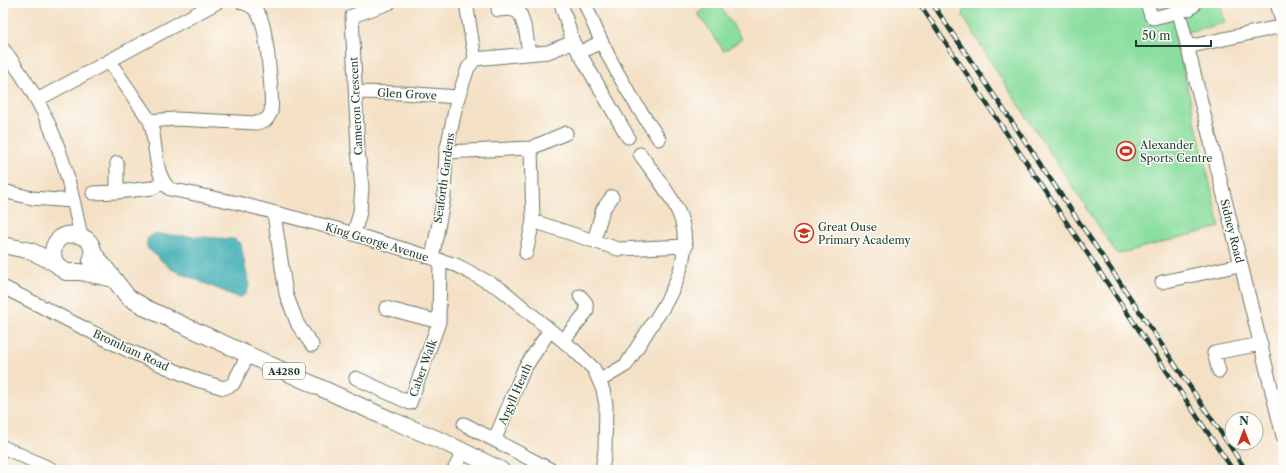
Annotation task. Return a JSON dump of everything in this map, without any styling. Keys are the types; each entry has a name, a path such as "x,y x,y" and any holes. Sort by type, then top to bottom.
{"main road":[{"path":"31,251 69,237"},
{"path":"55,264 53,256 54,248 69,237"},
{"name":"A4280","path":"69,237 87,240 92,251 128,297 148,309 501,470"},
{"path":"3,244 31,251 55,264 66,272 80,272 114,279"},
{"path":"80,272 90,264 92,251"}],"street":[{"path":"37,100 216,3"},
{"path":"150,121 176,119 257,123 266,120 271,111 271,88 262,23 257,12 249,4 243,3"},
{"name":"Cameron Crescent","path":"354,234 360,212 362,187 358,151 352,16 389,3"},
{"path":"466,3 475,59 548,52 576,48 601,42"},
{"path":"561,3 576,48 628,137"},
{"path":"585,3 601,42 633,101 659,139"},
{"path":"1147,3 1151,17 1192,8 1192,3"},
{"path":"1187,48 1283,26 1278,3"},
{"path":"498,10 516,10 520,14 526,32 529,54"},
{"name":"Sidney Road","path":"1179,12 1240,266 1283,436"},
{"path":"3,49 37,100 61,155 74,204 69,237"},
{"name":"Seaforth Gardens","path":"436,259 444,196 446,152 458,97 468,68 475,59"},
{"path":"93,193 152,188 163,182 158,168 150,121 109,61"},
{"name":"Glen Grove","path":"356,92 402,93 458,97"},
{"path":"446,152 531,148 566,133"},
{"path":"526,253 533,221 531,148"},
{"path":"599,380 626,365 656,319 675,284 686,246 677,208 640,154"},
{"path":"117,162 117,192"},
{"name":"King George Avenue","path":"163,182 172,191 238,203 274,214 354,234 456,265 501,289 564,341 594,369 599,380 606,405 607,420 602,470"},
{"path":"3,191 32,198 74,204"},
{"path":"594,241 603,209 612,197"},
{"path":"274,214 286,294 298,325 312,345"},
{"path":"533,221 618,249 686,246"},
{"name":"Caber Walk","path":"356,378 410,402 439,322 436,259"},
{"path":"1162,282 1240,266"},
{"name":"Bromham Road","path":"3,287 127,350 197,380 224,388 233,384 248,355"},
{"path":"564,341 588,311 586,303 580,296"},
{"path":"386,308 439,322"},
{"name":"Argyll Heath","path":"495,439 524,368 550,330"},
{"path":"1219,371 1214,353 1260,344"},
{"path":"464,424 495,439 551,470"},
{"path":"3,447 54,470"},
{"path":"454,470 463,452"}],"green space":[{"path":"714,3 718,3 742,39 724,51 698,14"},
{"name":"Alexander Sports Centre","path":"966,3 1220,3 1225,23 1175,35 1220,227 1117,254 999,75 963,16"}],"water":[{"path":"154,234 234,239 241,244 249,286 246,294 239,298 171,269 147,248 147,239"}],"railway":[{"path":"919,3 1233,470"},
{"path":"932,3 1246,470"}],"place":[{"name":"Alexander Sports Centre","path":"1126,151"},
{"name":"Great Ouse Primary Academy","path":"804,233"}]}
